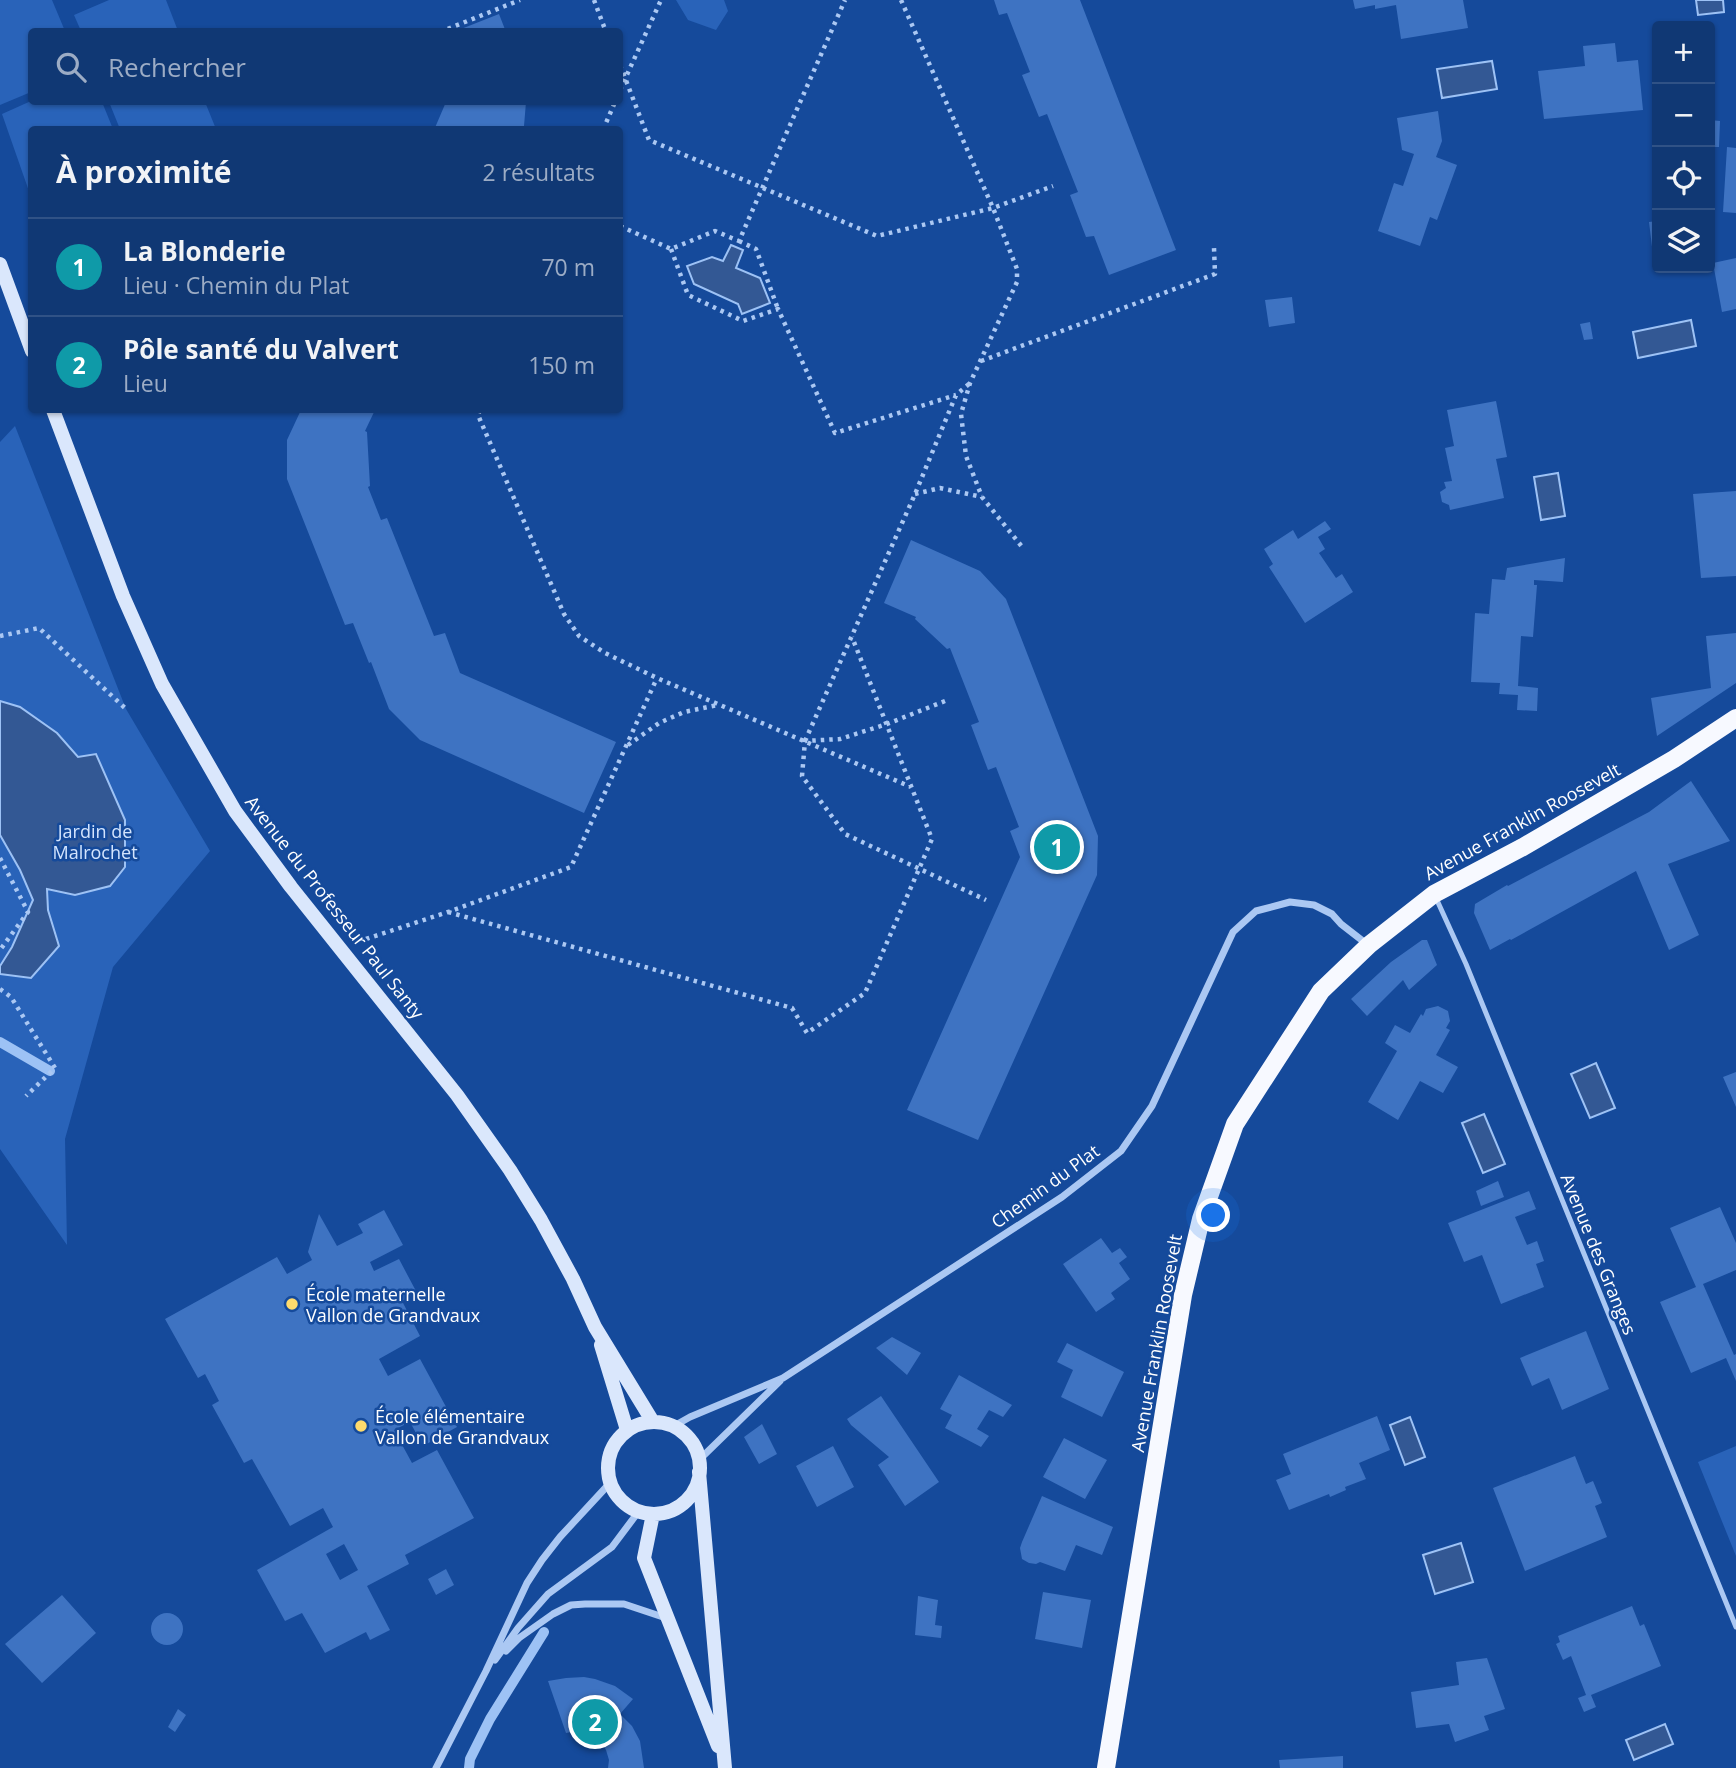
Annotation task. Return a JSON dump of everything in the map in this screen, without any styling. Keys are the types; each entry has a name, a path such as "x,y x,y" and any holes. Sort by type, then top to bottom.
{"main road":[{"path":"0,264 28,340"},
{"name":"Avenue du Professeur Paul Santy","path":"54,413 114,572 162,684 235,811 338,948 457,1095 510,1170 541,1220 596,1327 653,1422"},
{"name":"Avenue Franklin Roosevelt","path":"1107,1768 1183,1295 1201,1219 1235,1124 1321,991 1369,945 1434,894 1523,847 1674,759 1736,718"},
{"name":"Avenue du Professeur Paul Santy","path":"596,1327 626,1430"},
{"path":"699,1466 696,1485 689,1497 679,1506 666,1512 646,1513 627,1505 617,1495 610,1483 608,1468 610,1454 617,1441 626,1430 639,1424 653,1422 674,1426 686,1435 694,1447 699,1466 724,1764"},
{"path":"646,1513 644,1558 724,1764"}],"street":[{"name":"Chemin du Plat","path":"674,1426 783,1378 1062,1197 1121,1151 1152,1106 1233,932 1256,911 1290,902 1314,905 1332,914 1369,945"},
{"path":"699,1466 783,1378"},
{"path":"436,1768 486,1671 518,1600 542,1560 610,1483"},
{"path":"486,1671 548,1594 612,1546 646,1513"},
{"path":"486,1671 519,1638 571,1605 624,1604 668,1619"}],"lane":[{"name":"Avenue des Granges","path":"1434,894 1466,964 1736,1627"}],"path":[{"path":"450,28 520,0"},
{"path":"594,0 604,28"},
{"path":"623,83 661,0"},
{"path":"739,240 845,0"},
{"path":"901,0 993,208 1017,269 1017,282 970,383 961,414 966,456 982,497 1023,548"},
{"path":"623,73 649,140 877,236 993,208 1053,186"},
{"path":"605,126 614,105"},
{"path":"623,227 671,249 688,295 743,321 778,309"},
{"path":"671,249 715,231 756,249 778,309 835,433 956,395 970,383"},
{"path":"981,361 1215,274 1214,248"},
{"path":"956,395 805,741 802,776 845,834 986,900"},
{"path":"479,413 564,614 579,636 605,653 657,678 912,788"},
{"path":"915,494 940,488 982,497"},
{"path":"0,636 39,628 126,709"},
{"path":"448,912 792,1008 807,1033 865,993 932,839 852,637"},
{"path":"338,948 448,912 571,867 657,678"},
{"path":"805,741 840,739 945,701"},
{"path":"626,746 659,723 684,712 718,704"},
{"path":"0,858 28,912 0,950"},
{"path":"0,989 11,997 55,1068 26,1096"}],"green space":[{"path":"0,0 52,0 64,28 28,28 28,93 0,105"},
{"path":"109,0 166,0 177,28 80,28 74,15"},
{"path":"676,0 724,0 728,11 716,30 688,20"},
{"path":"28,102 28,105 103,105 112,126 28,126 28,188 2,114"},
{"path":"110,105 206,105 215,126 119,126"},
{"name":"Jardin de Malrochet","path":"15,426 126,709 210,851 113,967 65,1139 67,1245 0,1149 0,442"},
{"path":"1736,1446 1736,1556 1698,1462"}],"shaded area":[{"path":"1696,0 1723,0 1724,12 1698,15"},
{"path":"1492,61 1497,89 1442,98 1437,69"},
{"path":"731,245 743,250 736,268 760,278 770,303 742,314 738,304 694,284 687,266 712,257 723,261"},
{"path":"1691,320 1696,346 1638,358 1633,332"},
{"path":"1558,473 1565,516 1541,520 1534,477"},
{"path":"0,701 20,707 57,733 78,757 96,754 125,820 125,867 110,886 75,895 47,889 48,910 59,946 31,978 0,974 0,966 12,947 33,900 0,835"},
{"path":"1596,1063 1615,1108 1590,1118 1571,1074"},
{"path":"1484,1114 1505,1164 1483,1173 1462,1123"},
{"path":"1410,1417 1425,1457 1405,1465 1390,1425"},
{"path":"1461,1543 1473,1582 1435,1594 1423,1555"},
{"path":"1665,1724 1673,1744 1634,1760 1626,1740"}],"building":[{"path":"994,0 1080,0 1176,250 1109,275 1094,236 1086,237 1070,195 1078,192 1047,114 1039,117 1022,75 1030,72 1007,13 999,15"},
{"path":"1353,0 1463,0 1468,28 1401,39 1396,5 1355,9"},
{"path":"499,14 504,28 464,28"},
{"path":"1615,43 1617,62 1638,60 1643,110 1544,119 1538,71 1585,66 1583,46"},
{"path":"445,105 526,105 524,126 436,126"},
{"path":"1438,111 1442,141 1436,157 1457,165 1437,220 1430,217 1420,246 1378,231 1394,183 1403,186 1414,154 1402,150 1397,118"},
{"path":"1715,120 1720,121 1719,147 1715,147"},
{"path":"1727,147 1736,148 1736,213 1723,212"},
{"path":"1649,222 1652,222 1652,247"},
{"path":"1736,258 1736,309 1722,312 1715,263"},
{"path":"1292,297 1295,323 1269,327 1265,300"},
{"path":"1590,322 1593,339 1584,340 1580,324"},
{"path":"1496,401 1507,457 1496,459 1504,498 1450,510 1449,505 1442,502 1440,492 1446,488 1444,482 1452,481 1445,448 1454,446 1447,410"},
{"path":"300,413 374,413 365,431 368,487 381,520 387,518 434,636 445,633 460,673 616,742 584,813 420,740 389,709 353,623 345,625 287,479 287,440"},
{"path":"1736,491 1736,576 1701,578 1693,494"},
{"path":"1325,521 1331,529 1318,537 1325,549 1319,553 1336,578 1342,574 1353,592 1305,623 1269,567 1273,564 1264,549 1293,530 1298,539"},
{"path":"911,540 980,571 1006,599 1098,836 1097,875 978,1140 907,1110 1020,857 1010,831 1019,827 996,767 988,770 971,725 979,722 950,648 947,649 915,619 916,617 884,603"},
{"path":"1565,558 1563,582 1534,580 1534,585 1537,585 1533,637 1521,636 1518,686 1538,688 1537,711 1517,710 1518,695 1499,694 1500,683 1471,682 1475,613 1489,614 1492,579 1505,580 1507,568"},
{"path":"1736,633 1736,683 1657,736 1651,698 1711,688 1706,636"},
{"path":"1691,781 1730,841 1668,864 1699,935 1669,950 1636,871 1490,950 1474,913 1475,904 1649,812"},
{"path":"1422,940 1427,940 1437,965 1409,990 1403,980 1367,1016 1351,999 1391,962"},
{"path":"1438,1006 1448,1011 1450,1021 1446,1028 1450,1030 1436,1055 1458,1067 1443,1093 1420,1081 1398,1120 1368,1102 1397,1051 1385,1043 1395,1025 1410,1033 1426,1009"},
{"path":"1736,1072 1736,1107 1723,1077"},
{"path":"1498,1181 1504,1197 1481,1206 1476,1191"},
{"path":"1529,1191 1536,1209 1515,1217 1527,1245 1537,1241 1544,1261 1536,1264 1544,1287 1501,1304 1482,1255 1464,1262 1448,1223"},
{"path":"1720,1207 1736,1243 1736,1270 1703,1284 1734,1355 1736,1354 1736,1381 1726,1358 1691,1373 1660,1302 1696,1287 1670,1228"},
{"path":"384,1210 403,1245 370,1262 374,1271 399,1259 417,1293 402,1301 420,1336 379,1359 388,1376 420,1359 457,1427 423,1446 410,1422 394,1430 412,1463 437,1450 474,1518 405,1555 409,1564 367,1586 390,1630 370,1640 366,1632 325,1653 302,1613 285,1621 257,1570 333,1527 323,1508 290,1526 252,1459 244,1463 212,1405 219,1401 205,1374 198,1378 165,1319 277,1257 287,1274 312,1260 308,1252 319,1214 337,1246 363,1233 358,1224","holes":["344,1544 358,1570 340,1580 326,1554"]},
{"path":"1101,1238 1112,1253 1120,1248 1127,1257 1119,1263 1130,1279 1111,1293 1115,1299 1096,1312 1063,1264"},
{"path":"1586,1331 1609,1389 1562,1410 1549,1378 1532,1386 1520,1358"},
{"path":"892,1337 921,1353 907,1375 876,1348"},
{"path":"1067,1343 1124,1372 1102,1417 1061,1397 1073,1370 1057,1362"},
{"path":"959,1375 1012,1405 1003,1417 989,1410 977,1429 989,1436 981,1447 945,1428 952,1415 940,1409"},
{"path":"881,1396 939,1482 905,1506 878,1465 889,1457 847,1419"},
{"path":"1377,1416 1390,1450 1359,1463 1366,1479 1345,1487 1346,1490 1330,1497 1329,1494 1289,1510 1276,1480 1291,1474 1283,1454"},
{"path":"762,1424 777,1454 759,1464 744,1437"},
{"path":"1064,1438 1107,1460 1085,1499 1043,1477"},
{"path":"833,1446 854,1487 817,1507 796,1466"},
{"path":"1575,1456 1586,1484 1593,1481 1602,1503 1595,1506 1607,1537 1525,1571 1493,1488"},
{"path":"1042,1496 1113,1527 1102,1555 1076,1545 1065,1571 1022,1559 1020,1548"},
{"path":"446,1569 454,1585 436,1595 428,1579"},
{"path":"1043,1592 1091,1600 1082,1648 1035,1639"},
{"path":"62,1595 96,1633 42,1683 5,1644"},
{"path":"918,1596 938,1600 935,1625 942,1626 941,1638 915,1635"},
{"path":"1632,1606 1640,1626 1644,1624 1661,1666 1591,1695 1596,1707 1584,1712 1578,1698 1586,1695 1571,1656 1563,1660 1556,1644 1560,1642 1558,1636"},
{"path":"167,1613 178,1618 183,1629 178,1640 167,1645 156,1640 151,1629 156,1618"},
{"path":"1487,1658 1505,1709 1484,1716 1489,1730 1455,1742 1449,1724 1416,1728 1411,1692 1459,1685 1456,1662"},
{"path":"584,1677 615,1686 633,1699 620,1714 632,1726 640,1741 644,1768 608,1768 609,1760 601,1741 586,1732 566,1733 548,1681"},
{"path":"178,1709 186,1715 175,1732 168,1727"},
{"path":"1343,1756 1343,1768 1280,1768 1279,1760"}],"waterway":[{"path":"0,1042 50,1071"},
{"path":"469,1768 470,1759 490,1719 544,1632"}],"place":[{"name":"La Blonderie","path":"1057,847"},
{"name":"École maternelle Vallon de Grandvaux","path":"292,1304"},
{"name":"École élémentaire Vallon de Grandvaux","path":"361,1426"},
{"name":"Pôle santé du Valvert","path":"595,1722"}]}
